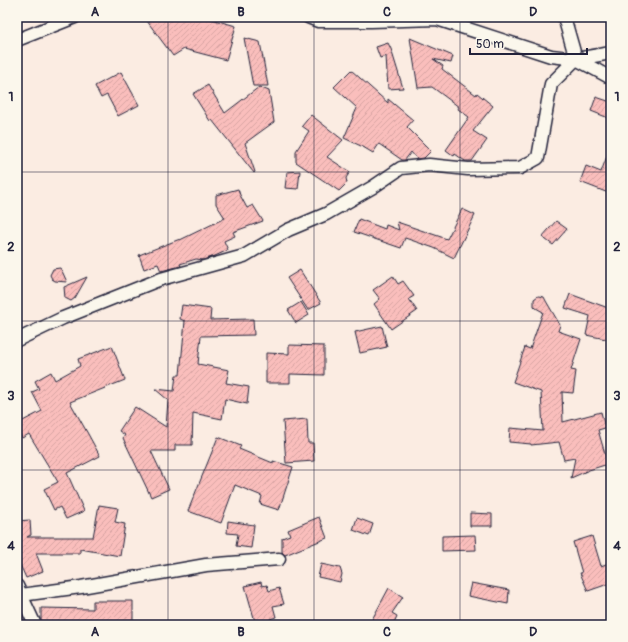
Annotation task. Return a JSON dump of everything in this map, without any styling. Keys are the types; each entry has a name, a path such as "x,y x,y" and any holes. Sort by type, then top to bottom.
{"street":[{"path":"17,40 75,17"},
{"path":"308,17 318,21 437,19 551,56 576,59 611,53"},
{"path":"564,17 576,59 611,78"},
{"path":"17,340 63,318 161,280 244,256 288,230 326,214 373,187 401,168 430,165 468,169 520,168 538,158 551,84 576,59"},
{"path":"35,625 19,591 81,587 206,565 279,559"}],"building":[{"path":"144,17 204,17 236,26 226,60 184,49 173,56"},
{"path":"244,38 260,42 268,86 253,86"},
{"path":"410,38 453,56 451,63 433,59 443,66 442,69 493,106 473,131 487,140 472,161 465,161 446,150 469,117 458,109 459,107 432,87 418,88"},
{"path":"388,43 403,88 388,89 386,56 380,58 376,47"},
{"path":"351,70 388,103 388,99 413,120 407,127 431,151 424,158 417,159 411,152 405,160 402,160 379,144 373,153 344,138 357,108 334,87"},
{"path":"121,72 139,105 118,116 107,95 101,98 95,86"},
{"path":"208,85 225,113 259,87 269,91 274,122 245,143 255,172 254,173 212,120 210,121 193,94"},
{"path":"596,97 611,102 611,119 591,111"},
{"path":"311,115 343,140 327,157 350,172 346,178 347,183 339,191 296,162 296,151 309,131 302,126"},
{"path":"610,148 611,194 580,182 586,166 601,172"},
{"path":"300,171 298,189 285,188 287,172"},
{"path":"238,189 247,208 253,205 263,221 233,232 235,236 224,241 228,250 215,256 203,260 196,259 180,264 181,266 161,271 158,264 144,269 139,255 180,240 225,218 216,204 216,195"},
{"path":"462,209 475,215 454,258 434,248 405,238 401,248 354,232 359,219 385,229 386,225 399,230 397,222 447,239"},
{"path":"556,221 567,229 553,245 542,237"},
{"path":"60,268 67,282 55,281 50,275 53,269"},
{"path":"300,270 321,303 308,310 287,278"},
{"path":"393,276 398,284 403,281 414,296 409,299 417,311 391,329 374,304 380,299 373,290"},
{"path":"87,277 75,298 71,301 65,298 64,287"},
{"path":"570,294 611,309 611,340 586,335 590,316 565,308"},
{"path":"538,296 544,297 560,325 558,331 581,339 571,370 576,371 573,393 562,392 563,422 601,412 605,428 598,430 608,464 571,478 575,458 564,460 559,442 531,445 509,442 510,428 543,431 541,392 513,382 525,347 530,349 543,312 534,306 534,299"},
{"path":"301,302 309,315 296,323 288,310"},
{"path":"182,305 211,309 210,320 253,319 254,335 201,336 198,364 229,370 226,383 249,387 247,404 225,399 222,419 193,413 192,445 175,445 175,451 151,451 169,489 151,497 123,438 125,435 119,431 135,407 166,427 168,400 155,389 174,391 176,375 180,375 185,321 180,319"},
{"path":"382,326 387,347 360,353 355,332"},
{"path":"289,345 324,346 324,375 290,374 290,383 266,383 266,353 289,354"},
{"path":"112,346 125,380 70,402 100,456 67,473 84,511 66,519 60,507 54,510 44,489 58,482 29,434 22,438 17,429 17,424 42,411 32,392 39,389 35,381 51,372 55,380 80,366 78,359"},
{"path":"307,419 308,443 313,443 314,461 286,463 283,421"},
{"path":"218,437 241,446 239,449 273,463 273,461 293,467 279,510 260,504 262,496 235,485 221,523 188,511"},
{"path":"99,505 118,508 115,522 125,524 120,556 80,549 80,553 36,553 43,571 26,578 17,558 17,521 30,520 31,535 27,537 93,537"},
{"path":"470,513 492,514 492,526 470,526"},
{"path":"319,517 327,538 285,555 282,552 282,538 290,535 288,530"},
{"path":"357,518 373,524 369,536 353,530"},
{"path":"228,521 254,525 251,548 236,546 238,534 227,533"},
{"path":"475,535 476,550 442,551 442,536"},
{"path":"592,536 601,566 611,562 611,583 588,591 580,573 582,573 573,542"},
{"path":"321,564 340,568 342,574 340,582 318,577"},
{"path":"261,582 262,586 267,585 269,591 279,588 284,604 273,606 276,617 270,619 272,625 256,625 245,586"},
{"path":"471,583 509,590 508,604 468,596"},
{"path":"389,588 403,597 392,613 397,616 393,625 369,625"},
{"path":"93,601 133,601 133,623 102,623 102,625 42,625 41,608 93,609"}]}
